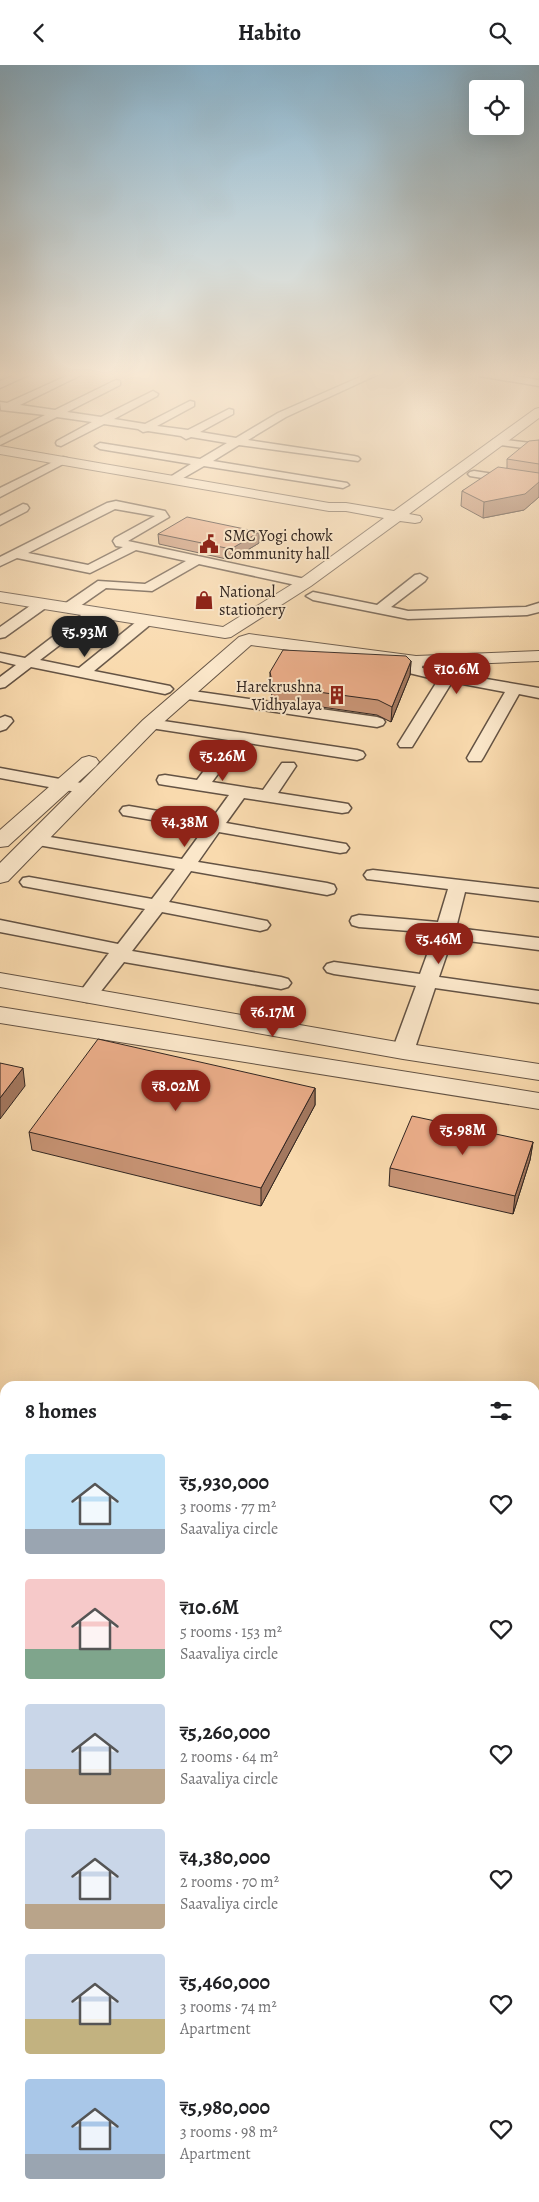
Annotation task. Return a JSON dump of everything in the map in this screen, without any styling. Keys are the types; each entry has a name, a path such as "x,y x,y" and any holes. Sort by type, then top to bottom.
{"street":[{"path":"0,493 38,473"},
{"path":"137,473 329,507 338,512 403,520 477,473"},
{"path":"174,479 184,473"},
{"path":"272,473 344,485"},
{"path":"0,841 65,785 165,689 309,590 403,520 460,473"},
{"path":"474,475 539,484"},
{"path":"8,477 26,479"},
{"path":"0,562 114,505 163,515 119,541 197,560 379,610 414,615 527,611 539,607"},
{"path":"0,521 23,508"},
{"path":"15,554 92,569 135,546"},
{"path":"68,608 103,584 148,588 197,560"},
{"path":"379,610 420,578"},
{"path":"298,605 309,590"},
{"path":"0,597 240,636 416,661 539,656"},
{"path":"0,634 42,604"},
{"path":"0,684 94,612"},
{"path":"82,673 146,621"},
{"path":"0,876 38,840 150,725 186,695 240,636 267,625"},
{"path":"240,636 416,651 539,643"},
{"path":"0,657 165,689"},
{"path":"416,661 415,671 539,693"},
{"path":"406,743 447,678"},
{"path":"475,758 514,689"},
{"path":"186,695 377,722"},
{"path":"150,725 357,755"},
{"path":"201,786 221,759"},
{"path":"267,797 288,766"},
{"path":"0,773 87,789"},
{"path":"165,780 342,808"},
{"path":"87,996 187,865 239,793"},
{"path":"129,811 340,847"},
{"path":"38,840 327,889"},
{"path":"373,875 539,895"},
{"path":"29,882 260,925"},
{"path":"403,1051 445,930 458,885"},
{"path":"359,921 445,930 539,944"},
{"path":"0,926 119,952 281,983"},
{"path":"334,968 539,997"},
{"path":"0,980 403,1051 539,1072"},
{"path":"0,1015 539,1101"}],"building":[{"path":"489,473 539,473 539,482 525,494 484,502 462,491"},
{"path":"187,517 259,532 231,549 158,534"},
{"path":"283,650 406,656 411,661 392,707 378,700 273,686 270,672"},
{"path":"98,1039 315,1088 261,1188 29,1132"},
{"path":"0,1063 23,1068 0,1098"},
{"path":"412,1116 533,1142 515,1196 390,1168"}],"place":[{"name":"SMC Yogi chowk Community hall","path":"209,544"},
{"name":"National stationery","path":"204,600"},
{"name":"Harekrushna Vidhyalaya","path":"337,695"}]}
